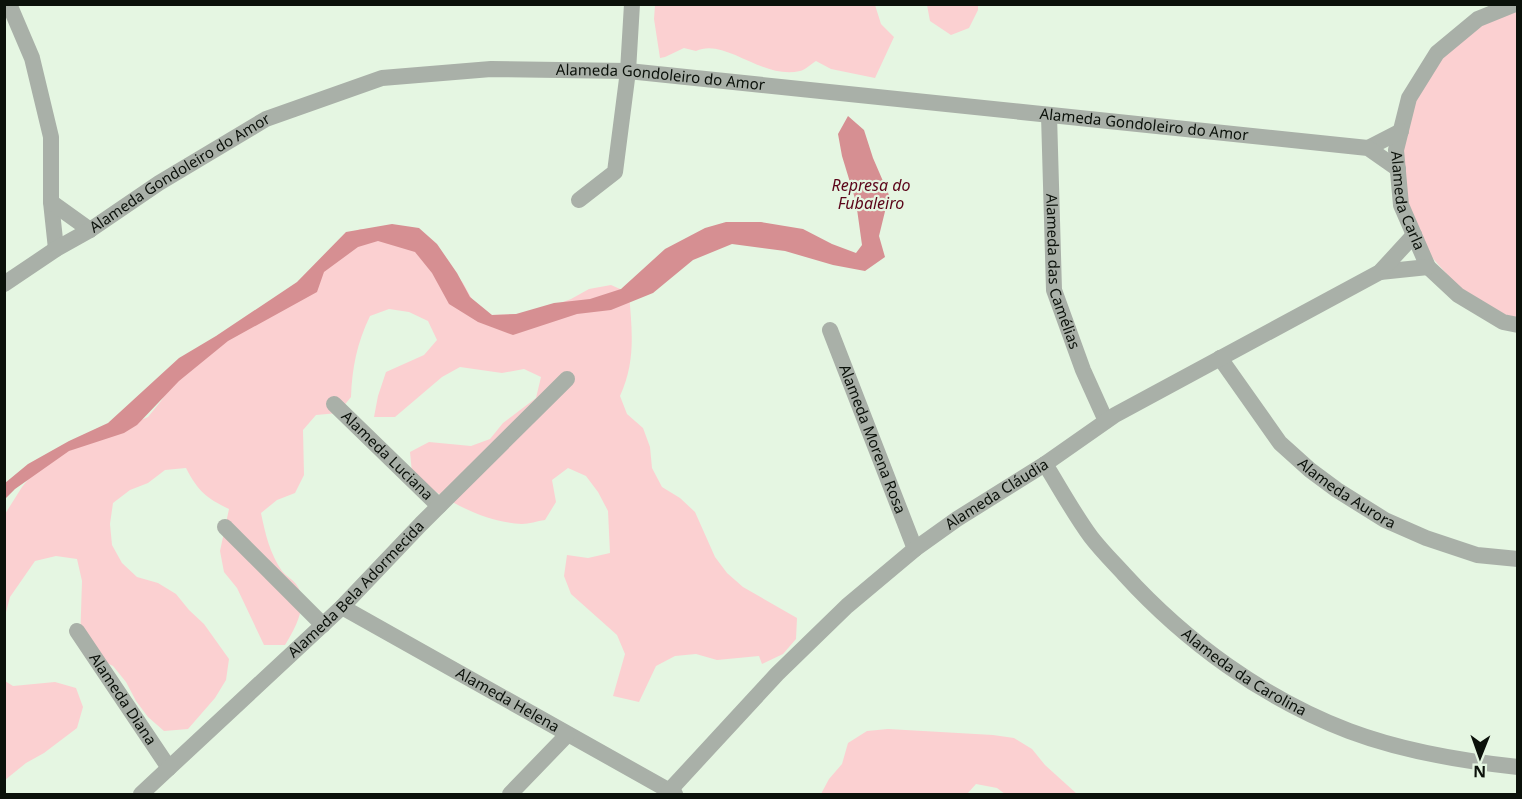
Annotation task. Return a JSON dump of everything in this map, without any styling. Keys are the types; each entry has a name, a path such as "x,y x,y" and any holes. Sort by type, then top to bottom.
{"street":[{"path":"9,4 32,58 51,137 51,201 56,249"},
{"path":"579,200 615,172 628,71 632,4"},
{"name":"Alameda Carla","path":"1515,4 1478,19 1437,53 1409,98 1396,150 1401,205 1428,267 1458,295 1503,322 1518,325"},
{"name":"Alameda Gondoleiro do Amor","path":"4,284 159,183 266,119 382,78 491,69 628,71 1368,148 1398,169"},
{"name":"Alameda das Camélias","path":"1049,115 1054,290 1083,370 1106,421"},
{"path":"1368,148 1401,131"},
{"path":"51,201 90,230"},
{"path":"1380,272 1414,235"},
{"path":"1380,272 1428,267"},
{"name":"Alameda Cláudia","path":"672,793 777,674 847,606 915,549 1106,421 1380,272"},
{"name":"Alameda Morena Rosa","path":"830,330 915,549"},
{"name":"Alameda Aurora","path":"1220,358 1280,443 1337,490 1385,520 1426,538 1477,555 1518,559"},
{"name":"Alameda Bela Adormecida","path":"141,795 342,607 567,378"},
{"name":"Alameda Luciana","path":"334,404 440,506"},
{"name":"Alameda da Carolina","path":"1045,464 1091,537 1154,607 1228,666 1265,691 1298,710 1351,732 1404,747 1474,762 1518,767"},
{"path":"225,527 322,625"},
{"name":"Alameda Helena","path":"342,607 672,793"},
{"name":"Alameda Diana","path":"77,632 169,768"},
{"path":"510,795 567,735"}],"shaded area":[{"path":"655,5 875,5 881,24 894,37 875,78 831,69 816,61 800,71 772,70 719,49 707,48 696,51 684,48 660,58 654,19"},
{"path":"927,5 978,5 978,10 969,28 951,35 930,21"},
{"path":"1517,10 1517,319 1505,316 1462,291 1428,253 1407,204 1402,151 1415,101 1442,57 1481,24"},
{"path":"360,229 381,230 438,250 463,283 473,301 489,315 531,314 571,299 589,289 611,285 629,293 631,358 620,396 627,414 643,428 650,447 652,468 662,487 680,498 695,512 715,557 727,573 743,587 797,618 796,639 783,654 762,664 759,656 717,660 696,654 675,656 656,666 639,702 613,696 625,654 617,635 571,594 564,576 567,555 588,558 610,553 608,511 586,476 568,468 552,480 556,502 545,520 522,524 492,519 463,508 436,492 412,473 410,452 429,442 471,446 490,439 503,423 536,398 541,377 524,369 502,373 460,367 442,377 395,417 374,417 386,372 424,355 437,340 428,321 409,312 389,309 370,316 365,326 356,356 351,397 338,413 316,415 303,430 304,475 295,493 277,500 261,513 274,558 282,571 296,584 302,599 300,615 285,645 264,645 237,588 224,572 220,551 229,509 203,493 186,468 165,470 148,483 130,490 113,503 110,524 112,545 122,563 137,577 158,583 176,594 204,624 229,659 226,680 215,698 188,729 164,731 148,717 113,666 95,657 80,644 82,581 77,559 56,556 35,561 10,597 5,616 5,514 35,471 52,458 148,417 184,365 307,290 341,239"},
{"path":"5,681 13,686 55,682 76,688 83,707 77,728 5,780"},
{"path":"888,729 1014,738 1032,749 1045,765 1077,794 1005,794 997,788 976,784 967,794 821,794 829,779 842,764 848,743 867,731"}],"water":[{"name":"Represa do Fubaleiro","path":"848,116 864,130 889,195 879,236 885,257 865,271 833,265 785,251 732,244 693,260 653,293 611,310 577,314 513,335 478,322 449,304 432,273 415,252 378,241 358,247 324,272 317,292 228,341 179,381 137,425 124,433 69,451 15,489 5,499 5,483 28,464 108,423 179,358 297,282 346,232 392,224 419,228 437,244 470,297 492,315 516,314 554,303 590,299 621,289 665,249 705,228 726,222 761,222 803,229 856,253 862,245 856,202 838,134"}]}
